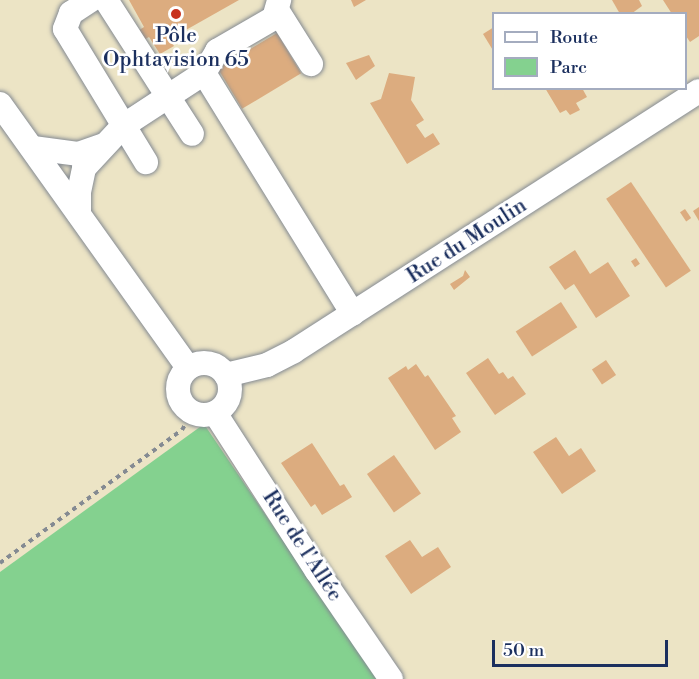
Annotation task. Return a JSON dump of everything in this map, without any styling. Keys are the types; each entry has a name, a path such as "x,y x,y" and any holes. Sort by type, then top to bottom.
{"street":[{"path":"91,0 71,13 65,29 116,135 146,162"},
{"path":"106,0 192,134"},
{"path":"79,214 79,192 84,168 116,135 204,73 217,51 274,18 278,5"},
{"path":"278,5 311,64"},
{"path":"204,73 353,314"},
{"name":"Rue du Moulin","path":"226,375 267,365 353,314 699,91"},
{"path":"0,104 188,368"},
{"path":"33,148 78,154 116,135"},
{"path":"204,363 213,364 226,375 230,383 228,400 204,412 181,400 178,392 182,375 188,368 204,363"},
{"name":"Rue de l'Allée","path":"204,412 391,679"}],"path":[{"path":"0,563 204,412"}],"green space":[{"path":"204,424 377,679 0,679 0,572"}],"building":[{"name":"Pôle Ophtavision 65","path":"129,0 239,0 170,39 174,46 160,54 149,37 138,43 133,34 144,27"},
{"path":"351,0 366,0 354,7"},
{"path":"612,0 639,0 642,6 634,12 619,12"},
{"path":"663,0 699,0 699,36 690,42 687,38 687,12 671,12"},
{"path":"492,28 492,49 483,34"},
{"path":"277,33 301,73 242,109 218,69"},
{"path":"369,55 375,66 356,80 346,63"},
{"path":"389,73 415,77 411,100 424,120 416,125 425,138 433,133 440,144 407,164 370,103 381,99"},
{"path":"546,90 583,90 587,97 576,103 580,110 570,115 566,110 560,113"},
{"path":"631,182 691,271 666,287 606,199"},
{"path":"699,207 699,221 693,211"},
{"path":"685,209 691,218 686,221 680,212"},
{"path":"575,250 590,274 608,262 630,296 596,318 574,284 565,290 549,267"},
{"path":"636,258 640,264 635,267 631,261"},
{"path":"465,270 470,277 454,290 450,284 463,276"},
{"path":"561,302 577,327 532,357 516,331"},
{"path":"488,358 499,374 503,372 508,379 513,376 526,394 495,415 466,373"},
{"path":"606,360 616,375 602,384 592,370"},
{"path":"416,364 425,377 428,375 456,416 452,418 461,432 435,450 388,378 406,366 408,370"},
{"path":"556,437 569,456 581,448 596,471 562,494 533,452"},
{"path":"312,443 340,486 344,484 352,497 322,515 315,504 311,507 281,463"},
{"path":"394,455 421,494 394,512 367,474"},
{"path":"410,540 422,557 438,547 451,567 411,594 385,556"}],"place":[{"name":"Pôle Ophtavision 65","path":"176,14"}]}
